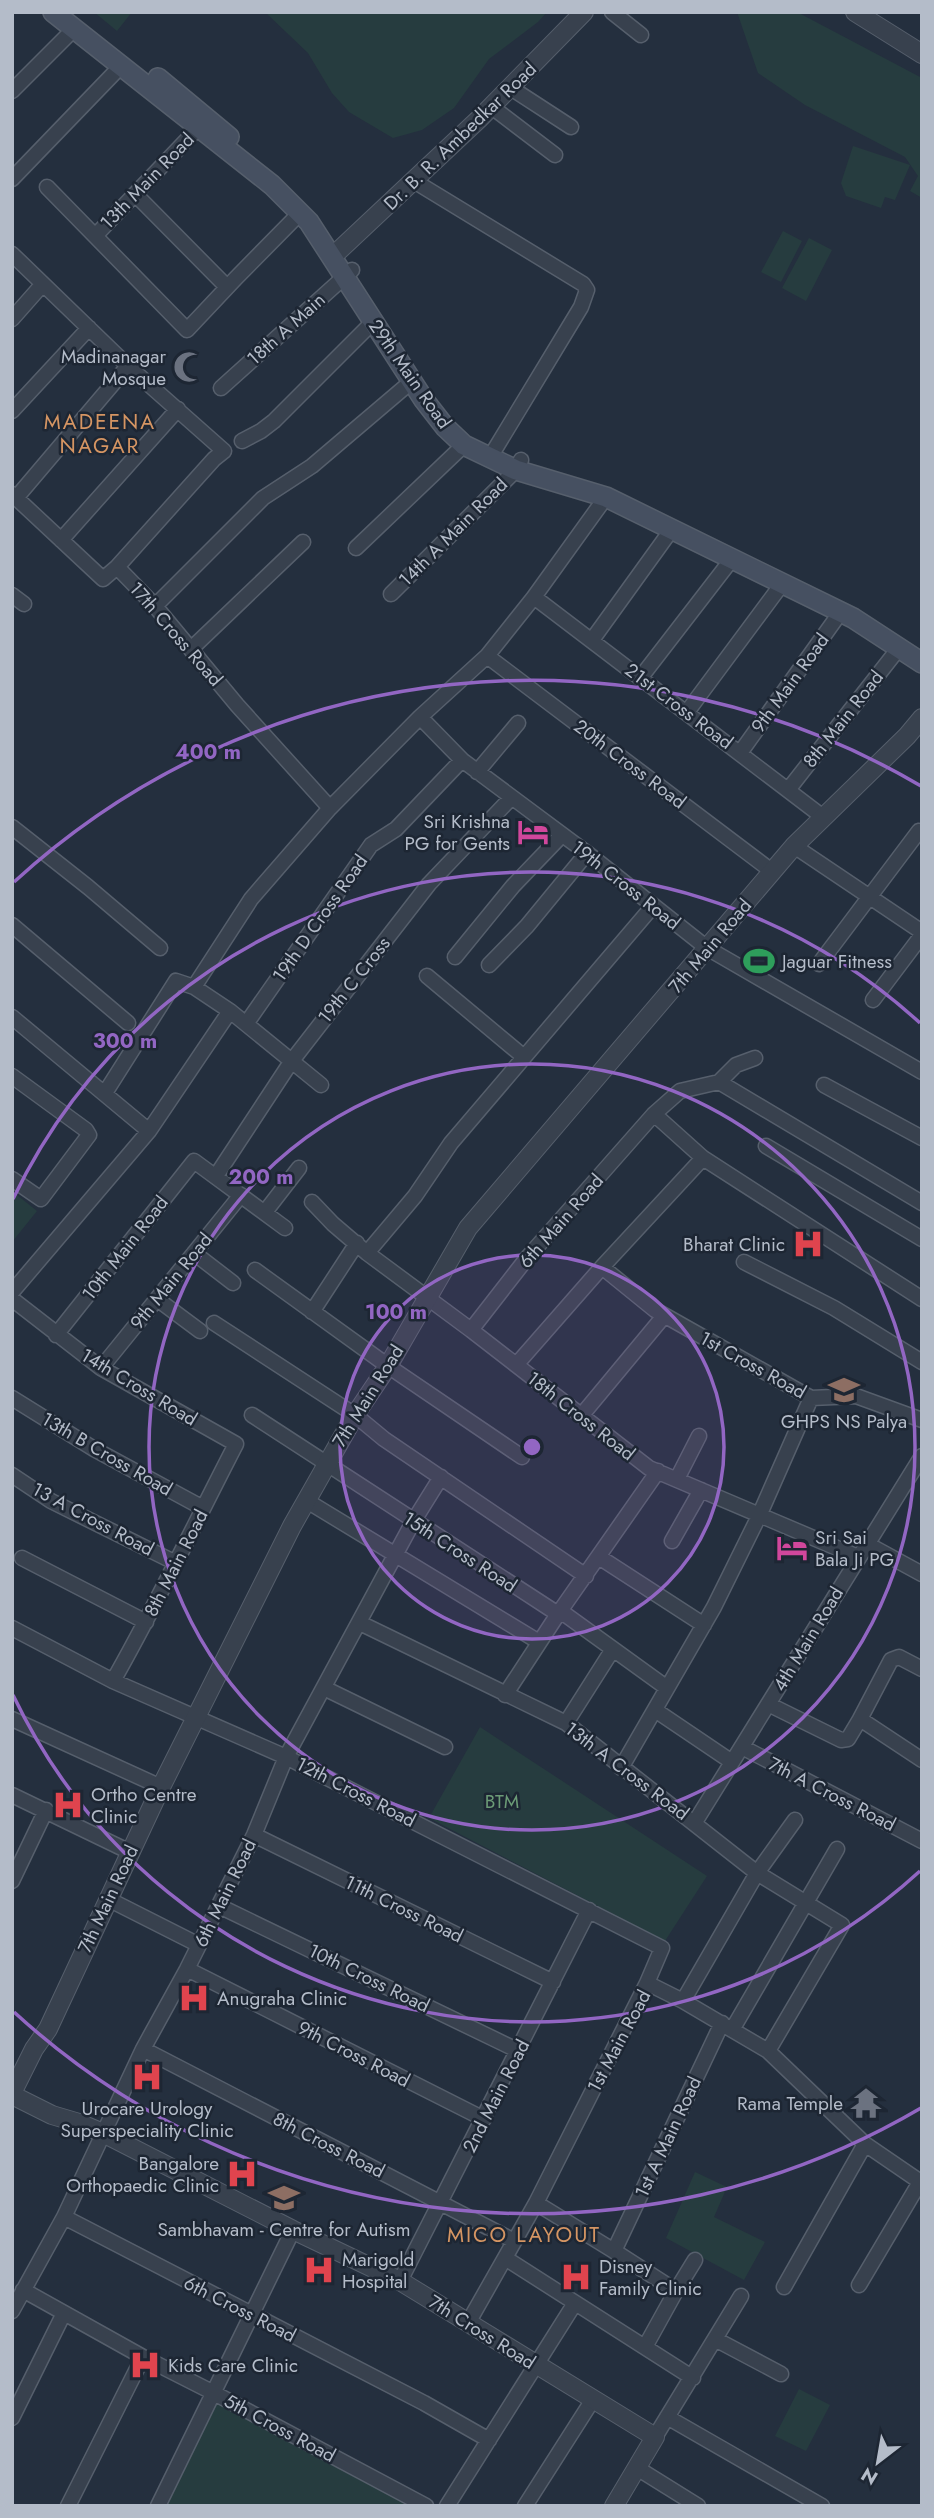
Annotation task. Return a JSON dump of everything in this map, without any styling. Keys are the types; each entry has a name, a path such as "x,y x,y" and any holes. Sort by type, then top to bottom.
{"main road":[{"name":"29th Main Road","path":"53,12 74,21 208,118 316,214 373,322 445,427 464,445 606,497 853,618 922,663"},
{"name":"29th Main Road","path":"74,21 121,66 272,185 337,253"},
{"name":"29th Main Road","path":"348,274 455,420 492,454"},
{"name":"29th Main Road","path":"518,465 612,489 869,615 922,649"}],"street":[{"name":"Dr. B. R. Ambedkar Road","path":"337,253 492,107 584,12"},
{"path":"612,12 641,35"},
{"path":"855,12 922,54"},
{"path":"12,91 74,21"},
{"path":"12,179 121,66"},
{"path":"511,88 571,127"},
{"path":"492,107 555,155"},
{"name":"13th Main Road","path":"96,235 198,128"},
{"path":"414,181 583,284 587,290 581,307 492,454"},
{"path":"47,187 187,330 300,213"},
{"path":"135,194 227,287"},
{"path":"12,254 128,366 224,451 117,567"},
{"name":"18th A Main","path":"221,388 348,274"},
{"path":"12,319 42,285"},
{"path":"242,441 274,421 373,322"},
{"path":"12,411 89,328"},
{"path":"14,496 128,366"},
{"path":"155,606 263,498 312,466 412,381"},
{"path":"61,540 178,409"},
{"path":"356,548 464,445"},
{"name":"14th A Main Road","path":"391,594 518,465"},
{"name":"17th Cross Road","path":"14,496 103,579 117,567 155,606 278,752 330,808"},
{"path":"194,987 251,899 330,808 420,717 487,656 534,597 606,497"},
{"path":"592,640 672,529"},
{"path":"191,649 303,542"},
{"path":"641,677 732,559"},
{"path":"687,712 782,584"},
{"name":"21st Cross Road","path":"534,597 823,817"},
{"name":"9th Main Road","path":"740,753 840,613"},
{"name":"8th Main Road","path":"788,790 899,648"},
{"name":"20th Cross Road","path":"487,656 773,872"},
{"name":"19th Cross Road","path":"420,717 477,772 707,948 922,1072"},
{"name":"7th Main Road","path":"15,2095 42,2054 48,2029 130,1852 292,1526 355,1415 388,1366 468,1228 794,846 907,736 922,718"},
{"path":"477,772 518,723"},
{"name":"19th D Cross Road","path":"246,1024 371,845 396,829 463,760"},
{"name":"19th C Cross","path":"216,1176 290,1062 429,884 512,797"},
{"path":"12,827 160,948"},
{"path":"819,964 919,831"},
{"path":"455,957 513,886 561,836"},
{"path":"794,846 870,895 922,934 873,1000"},
{"path":"489,965 527,926 586,853"},
{"path":"312,1312 362,1248 415,1196 451,1143 653,906"},
{"path":"12,925 128,1023"},
{"path":"428,976 524,1056"},
{"path":"105,1093 176,981 194,987 230,1011 321,1085"},
{"path":"12,1292 149,1131 230,1011"},
{"path":"12,1017 149,1131"},
{"path":"755,1058 736,1065 719,1082 922,1203"},
{"path":"12,1076 86,1130 89,1136 41,1199 12,1179"},
{"name":"6th Main Road","path":"471,1330 527,1258 654,1114 680,1091 719,1082"},
{"path":"824,1085 922,1138"},
{"path":"654,1114 704,1158 922,1299"},
{"path":"766,1146 922,1239"},
{"path":"516,1365 602,1266 704,1158"},
{"name":"10th Main Road","path":"56,1335 194,1161 216,1176"},
{"path":"265,1212 299,1168"},
{"path":"216,1176 285,1228"},
{"name":"9th Main Road","path":"101,1368 241,1195"},
{"name":"18th Cross Road","path":"312,1202 362,1248 649,1468 858,1557"},
{"path":"194,1254 233,1283"},
{"path":"744,1262 834,1308 922,1362"},
{"name":"1st Cross Road","path":"602,1266 664,1316 811,1398 856,1396 922,1420"},
{"path":"255,1270 388,1366 522,1457"},
{"name":"14th Cross Road","path":"12,1299 101,1368 236,1444"},
{"path":"157,1299 200,1331"},
{"path":"581,1416 664,1316"},
{"path":"214,1323 355,1415 384,1439 586,1576"},
{"name":"13th B Cross Road","path":"12,1398 94,1449 203,1508"},
{"path":"621,1768 704,1625 759,1516 811,1398"},
{"name":"15th Cross Road","path":"251,1415 413,1522 558,1614 565,1615 667,1688"},
{"path":"677,1479 699,1436"},
{"name":"8th Main Road","path":"113,1681 146,1622 236,1444"},
{"name":"4th Main Road","path":"695,1822 922,1456"},
{"path":"505,1695 658,1471"},
{"name":"13 A Cross Road","path":"12,1475 51,1501 174,1562"},
{"name":"6th Main Road","path":"12,2311 64,2217 143,2049 219,1906 254,1835 286,1757 413,1522 441,1477"},
{"path":"673,1541 701,1490"},
{"path":"307,1501 540,1642"},
{"path":"867,1544 922,1574"},
{"path":"599,1557 704,1625"},
{"path":"22,1558 146,1622"},
{"name":"13th A Cross Road","path":"360,1623 566,1723 757,1873 842,1925 768,2051"},
{"name":"12th Cross Road","path":"12,1629 113,1681 286,1757 662,1948 647,1983"},
{"path":"566,1723 613,1649"},
{"path":"768,1704 841,1740 848,1738 860,1719 891,1660 899,1657 922,1669"},
{"path":"324,1688 445,1746"},
{"path":"654,1710 733,1762"},
{"path":"12,1719 161,1787"},
{"path":"860,1719 922,1760"},
{"name":"7th A Cross Road","path":"742,1747 922,1840"},
{"path":"12,1795 130,1852"},
{"path":"12,1881 46,1810"},
{"path":"683,2001 757,1873 795,1819"},
{"name":"11th Cross Road","path":"254,1835 553,1982"},
{"name":"1st A Main Road","path":"614,2251 727,2026 837,1849"},
{"path":"108,1899 199,1945"},
{"name":"10th Cross Road","path":"219,1906 519,2050"},
{"name":"2nd Main Road","path":"400,2281 589,1909"},
{"name":"9th Cross Road","path":"187,1969 484,2119"},
{"name":"1st Main Road","path":"468,2323 536,2203 647,1983 768,2051 866,2144 921,2183"},
{"name":"8th Cross Road","path":"143,2049 514,2241"},
{"name":"7th Cross Road","path":"15,2095 56,2106 79,2123 400,2281 592,2401 655,2437"},
{"path":"784,2287 866,2144"},
{"path":"859,2285 921,2183"},
{"path":"536,2203 676,2291"},
{"name":"6th Cross Road","path":"64,2217 424,2403 489,2440"},
{"path":"158,2506 293,2230"},
{"path":"505,2258 693,2378"},
{"path":"645,2347 695,2260"},
{"name":"5th Cross Road","path":"23,2290 408,2501 426,2506"},
{"path":"614,2506 741,2296"},
{"path":"447,2506 575,2304"},
{"path":"12,2418 64,2313"},
{"path":"715,2339 781,2374"},
{"path":"68,2506 143,2357"},
{"path":"525,2506 592,2401"},
{"path":"667,2417 822,2506"},
{"path":"636,2468 694,2505"}],"green space":[{"path":"94,12 132,12 117,31"},
{"path":"265,12 547,12 538,22 489,59 454,108 422,130 393,138 349,112 332,93 308,53"},
{"path":"737,12 797,12 922,78 922,198 910,191 918,176 905,157 805,105 758,73"},
{"path":"853,146 910,165 895,200 885,197 881,208 846,196 841,183"},
{"path":"783,231 802,241 781,282 761,272"},
{"path":"809,238 832,250 806,301 782,288"},
{"path":"12,1191 37,1211 12,1242"},
{"name":"BTM","path":"480,1727 707,1876 665,1941 429,1818"},
{"path":"695,2172 727,2187 714,2217 765,2242 744,2280 666,2238"},
{"path":"799,2389 830,2405 806,2451 775,2436"},
{"path":"212,2392 410,2497 406,2506 158,2506"}],"place":[{"name":"Madinanagar Mosque","path":"189,367"},
{"name":"Sri Krishna PG for Gents","path":"533,832"},
{"name":"Jaguar Fitness","path":"759,961"},
{"name":"Bharat Clinic","path":"808,1244"},
{"name":"GHPS NS Palya","path":"844,1390"},
{"name":"Sri Sai Bala Ji PG","path":"792,1548"},
{"name":"Ortho Centre Clinic","path":"68,1805"},
{"name":"Anugraha Clinic","path":"194,1998"},
{"name":"Urocare Urology Superspeciality Clinic","path":"147,2077"},
{"name":"Rama Temple","path":"866,2103"},
{"name":"Bangalore Orthopaedic Clinic","path":"242,2174"},
{"name":"Sambhavam - Centre for Autism","path":"284,2198"},
{"name":"Marigold Hospital","path":"319,2270"},
{"name":"Disney Family Clinic","path":"576,2277"},
{"name":"Kids Care Clinic","path":"145,2365"}],"district":[{"name":"MADEENA NAGAR","path":"100,434"},
{"name":"MICO LAYOUT","path":"524,2235"}]}
